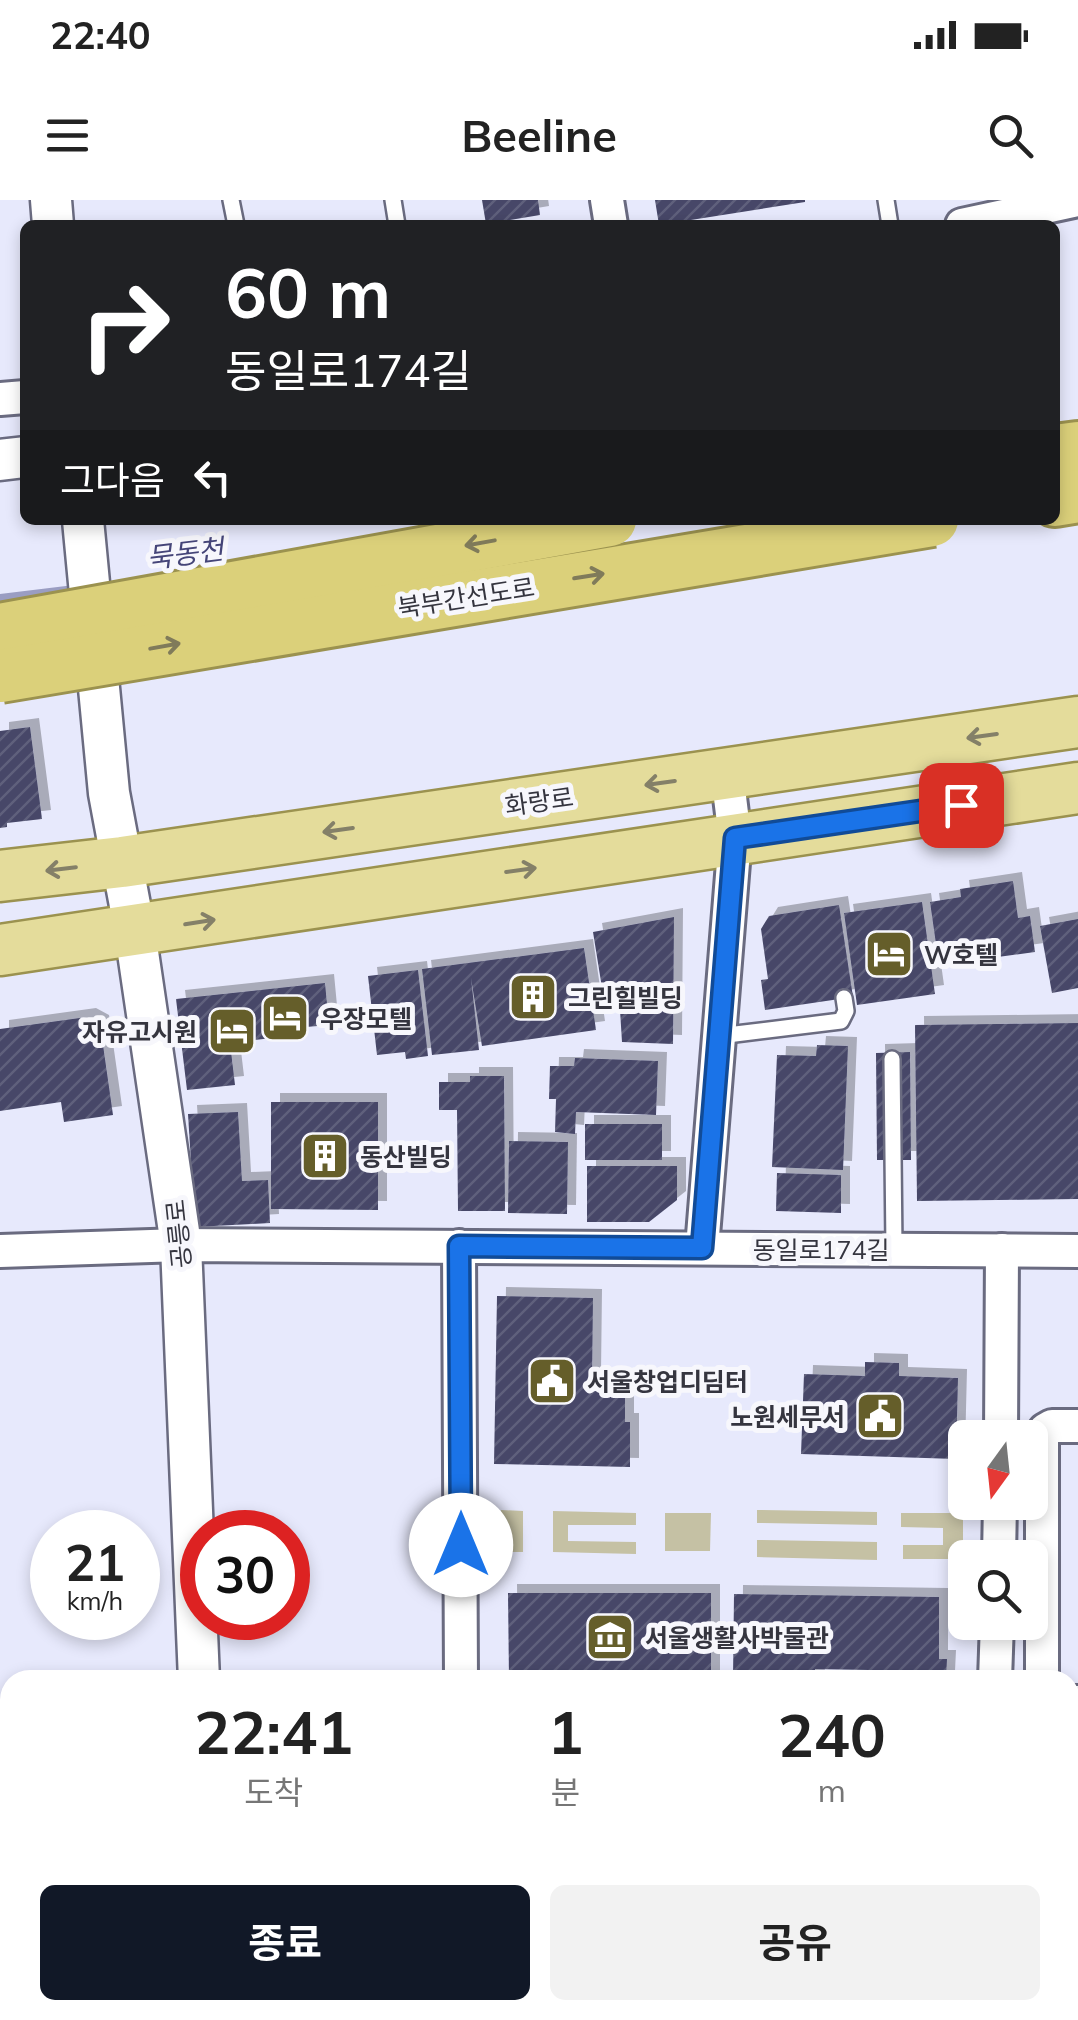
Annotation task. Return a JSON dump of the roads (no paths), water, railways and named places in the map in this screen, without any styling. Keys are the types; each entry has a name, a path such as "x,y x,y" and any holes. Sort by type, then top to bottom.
{"highway":[{"name":"북부간선도로","path":"0,630 582,525"},
{"name":"북부간선도로","path":"0,676 902,525"}],"main road":[{"name":"화랑로","path":"0,876 122,862 1078,722"},
{"path":"0,950 1078,788"}],"street":[{"path":"985,220 1078,200"},
{"name":"공릉로","path":"82,525 109,793 135,932 181,1245 199,1670"},
{"path":"702,1248 735,838 727,773"},
{"name":"동일로174길","path":"0,1250 181,1245 1078,1251"},
{"path":"459,1246 461,1670"},
{"path":"1000,1420 1002,1250"},
{"path":"1042,1670 1043,1432 1052,1426 1078,1426"},
{"path":"999,1530 1043,1530"},
{"path":"995,1670 996,1640"}],"lane":[{"path":"719,1036 841,1020 846,1012 844,998"},
{"path":"892,1059 894,1249"}],"waterway":[{"name":"묵동천","path":"0,599 83,589"}],"place":[{"name":"W호텔","path":"889,954"},
{"name":"그린힐빌딩","path":"533,997"},
{"name":"우장모텔","path":"285,1018"},
{"name":"자유고시원","path":"232,1031"},
{"name":"동산빌딩","path":"325,1156"},
{"name":"서울창업디딤터","path":"552,1381"},
{"name":"노원세무서","path":"880,1416"},
{"name":"서울생활사박물관","path":"610,1637"}]}
